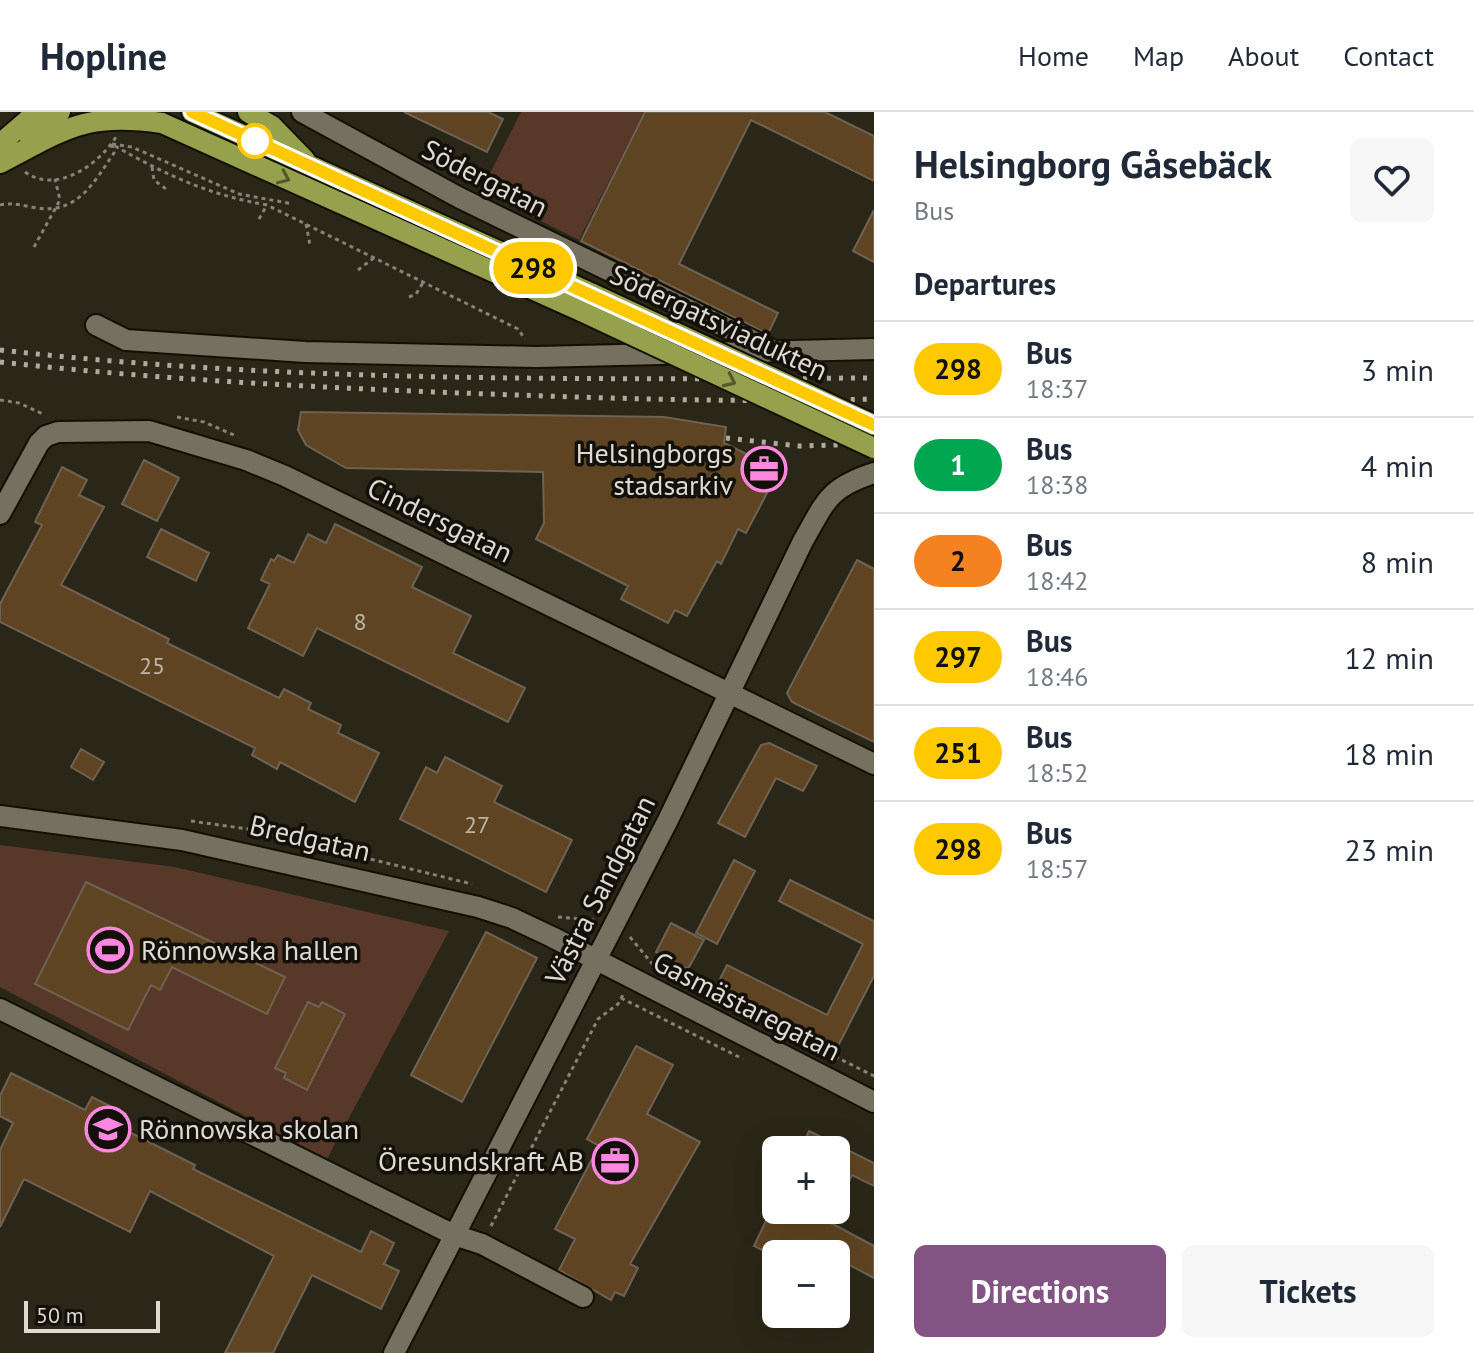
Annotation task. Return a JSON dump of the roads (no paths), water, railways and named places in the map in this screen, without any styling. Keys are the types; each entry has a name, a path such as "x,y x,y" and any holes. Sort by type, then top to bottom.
{"main road":[{"path":"0,144 37,112"},
{"path":"0,160 60,112"},
{"name":"Södergatsviadukten","path":"192,112 588,303 874,448"},
{"path":"248,112 272,126 314,169"},
{"name":"Södergatsviadukten","path":"0,160 78,123 133,114 162,123 874,425"}],"street":[{"name":"Södergatan","path":"302,112 460,198 775,351"},
{"path":"96,325 126,340 305,352 537,357 874,349"},
{"name":"Cindersgatan","path":"0,514 39,443 46,436 58,432 149,431 246,460 285,476 874,764"},
{"name":"Västra Sandgatan","path":"394,1353 731,692 803,541 826,499 846,482 874,473"},
{"name":"Bredgatan","path":"0,816 182,840 345,874 512,918 595,961"},
{"name":"Gasmästaregatan","path":"595,961 874,1102"},
{"path":"0,1009 454,1235 482,1244 583,1297"}],"railway":[{"path":"0,350 109,361 327,374 874,378"},
{"path":"0,362 172,378 403,391 667,399 874,399"},
{"path":"726,438 799,446 874,444"}],"place":[{"name":"Helsingborgs stadsarkiv","path":"764,469"},
{"name":"Rönnowska hallen","path":"110,950"},
{"name":"Rönnowska skolan","path":"108,1129"},
{"name":"Öresundskraft AB","path":"615,1161"}]}
